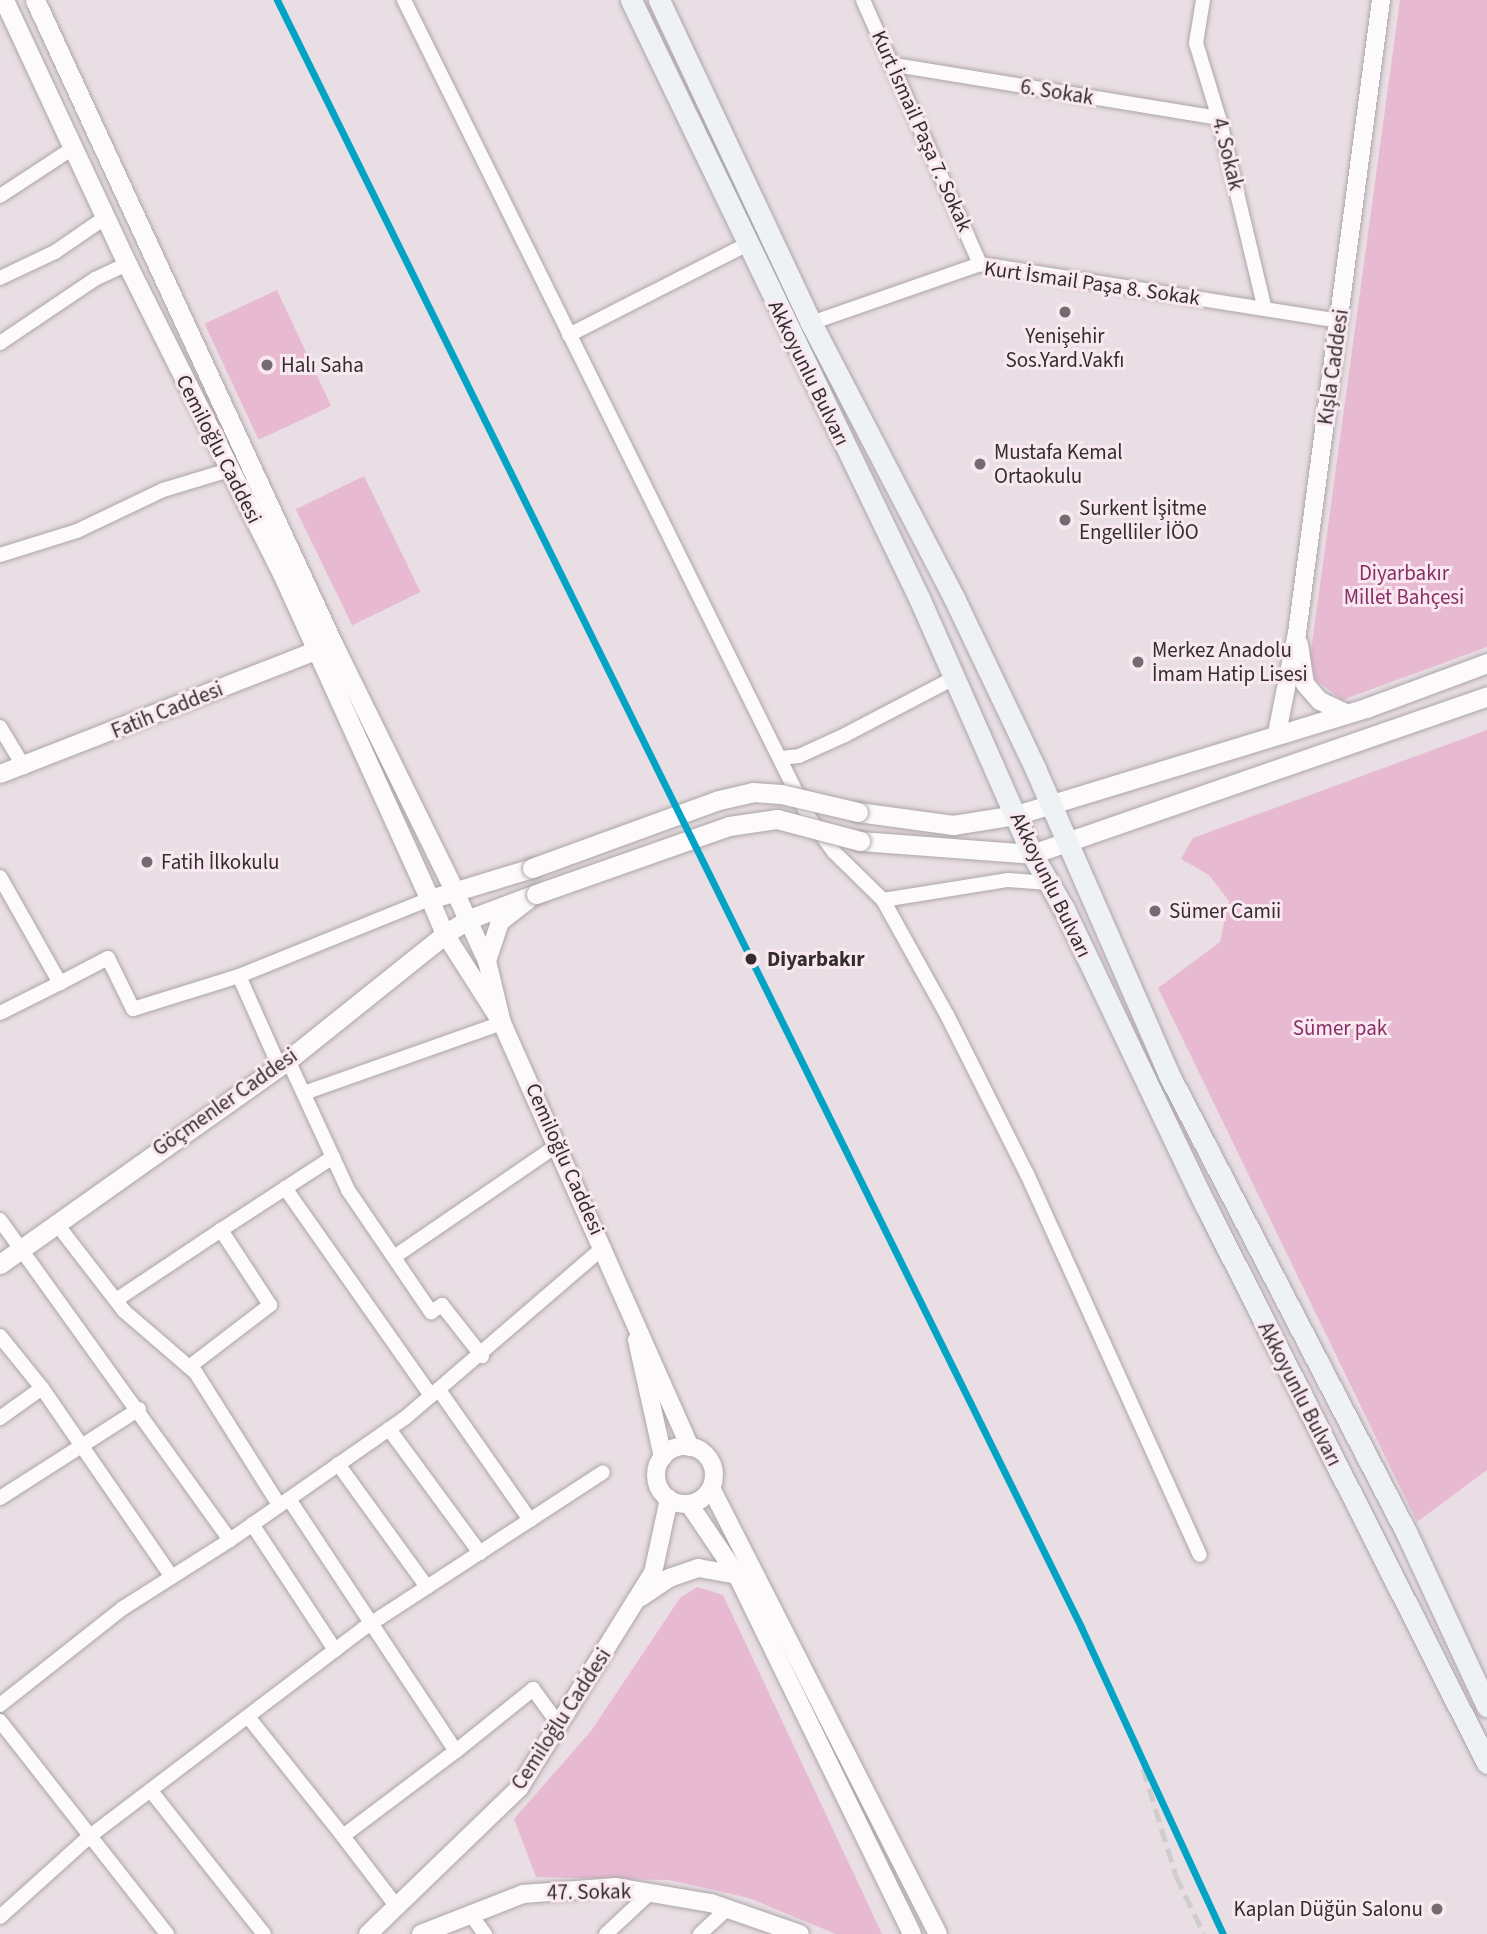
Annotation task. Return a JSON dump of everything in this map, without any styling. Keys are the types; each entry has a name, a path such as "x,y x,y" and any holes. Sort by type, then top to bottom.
{"main road":[{"name":"Cemiloğlu Caddesi","path":"35,0 334,644 454,890"},
{"name":"Akkoyunlu Bulvarı","path":"631,0 746,245 920,600 1032,854 1049,883 1205,1205 1487,1763"},
{"name":"Akkoyunlu Bulvarı","path":"659,0 811,323 954,598 1052,806 1170,1075 1407,1534 1487,1706"},
{"name":"Cemiloğlu Caddesi","path":"4,10 285,580 314,652 430,899"},
{"path":"430,899 532,868 719,800 753,792 781,794 858,812 953,825 1016,815 1346,713 1487,663"},
{"name":"Göçmenler Caddesi","path":"0,1264 283,1063 445,934 469,919 729,826 777,819 860,841 1032,854 1068,845 1487,696"},
{"path":"444,871 532,868"}],"street":[{"path":"404,0 808,816 834,852 883,900 947,1015 1027,1174 1200,1555"},
{"name":"Kurt İsmail Paşa 7. Sokak","path":"863,0 895,65 980,264"},
{"name":"4. Sokak","path":"1203,0 1196,43 1219,118 1265,309"},
{"name":"Kışla Caddesi","path":"1277,733 1297,633 1381,0"},
{"name":"6. Sokak","path":"895,65 1219,118"},
{"path":"0,195 73,148"},
{"path":"0,278 55,251 106,217"},
{"path":"569,335 746,245"},
{"path":"0,343 95,279 127,264"},
{"name":"Kurt İsmail Paşa 8. Sokak","path":"811,323 980,264 1339,321"},
{"path":"0,555 77,531 163,490 229,470"},
{"path":"1297,633 1305,684 1320,701 1346,713"},
{"name":"Fatih Caddesi","path":"0,774 24,767 334,644"},
{"path":"780,758 799,756 845,735 954,678"},
{"path":"0,727 24,767"},
{"path":"0,877 60,983"},
{"path":"883,900 1008,880 1049,883"},
{"path":"454,890 486,961 502,1023"},
{"path":"486,961 500,922 536,894"},
{"path":"0,1013 108,958 132,1009 239,976 430,899 445,934 502,1023"},
{"path":"239,976 283,1063 304,1093 348,1190 431,1312 442,1305 482,1356"},
{"path":"304,1093 502,1023"},
{"name":"Cemiloğlu Caddesi","path":"502,1023 627,1296"},
{"path":"394,1258 559,1143"},
{"path":"116,1300 333,1157"},
{"path":"285,1188 530,1520"},
{"path":"0,1220 230,1540"},
{"path":"56,1223 116,1300 189,1367 372,1622 456,1751"},
{"path":"189,1367 270,1304 221,1230"},
{"path":"0,1684 5,1701 123,1608 230,1540 388,1429 482,1356 604,1247"},
{"path":"627,1296 690,1447 709,1460 711,1488 939,1934"},
{"path":"627,1296 663,1457 656,1478 669,1499 689,1504 737,1575 912,1934"},
{"path":"0,1336 82,1445 172,1577"},
{"path":"0,1418 41,1388"},
{"path":"0,1498 138,1409"},
{"path":"388,1429 480,1553"},
{"path":"663,1457 674,1448 690,1447"},
{"path":"338,1464 426,1587"},
{"path":"0,1917 90,1836 372,1622 603,1472"},
{"path":"689,1504 711,1488"},
{"name":"Cemiloğlu Caddesi","path":"368,1934 519,1788 653,1573 669,1499"},
{"path":"252,1524 335,1650"},
{"path":"638,1599 669,1578 698,1568 737,1575"},
{"path":"343,1836 533,1689 560,1726"},
{"path":"248,1718 397,1907"},
{"path":"0,1721 167,1934"},
{"path":"151,1791 264,1934"},
{"name":"47. Sokak","path":"421,1934 523,1894 617,1887 728,1908 800,1934"},
{"path":"606,1934 650,1892"},
{"path":"701,1934 728,1908"},
{"path":"471,1915 485,1934"}],"green space":[{"name":"Diyarbakır Millet Bahçesi","path":"1400,0 1487,0 1487,647 1342,700 1316,680 1310,658"},
{"name":"Halı Saha","path":"277,290 331,406 259,440 204,324"},
{"path":"364,476 421,592 352,625 296,509"},
{"name":"Sümer pak","path":"1487,730 1487,1470 1417,1522 1158,988 1220,942 1229,901 1209,875 1181,859 1193,838"},
{"path":"697,1587 723,1595 882,1934 836,1934 749,1898 669,1880 536,1877 514,1819 591,1731 680,1598"}],"railway":[{"path":"1143,1768 1176,1876 1204,1934"}],"transit line":[{"path":"277,0 1081,1627 1223,1934"}],"place":[{"name":"Yenişehir Sos.Yard.Vakfı","path":"1065,312"},
{"name":"Halı Saha","path":"267,365"},
{"name":"Mustafa Kemal Ortaokulu","path":"980,464"},
{"name":"Surkent İşitme Engelliler İÖO","path":"1065,520"},
{"name":"Merkez Anadolu İmam Hatip Lisesi","path":"1138,662"},
{"name":"Fatih İlkokulu","path":"147,862"},
{"name":"Sümer Camii","path":"1155,911"},
{"name":"Diyarbakır","path":"751,959"},
{"name":"Kaplan Düğün Salonu","path":"1437,1909"}]}
